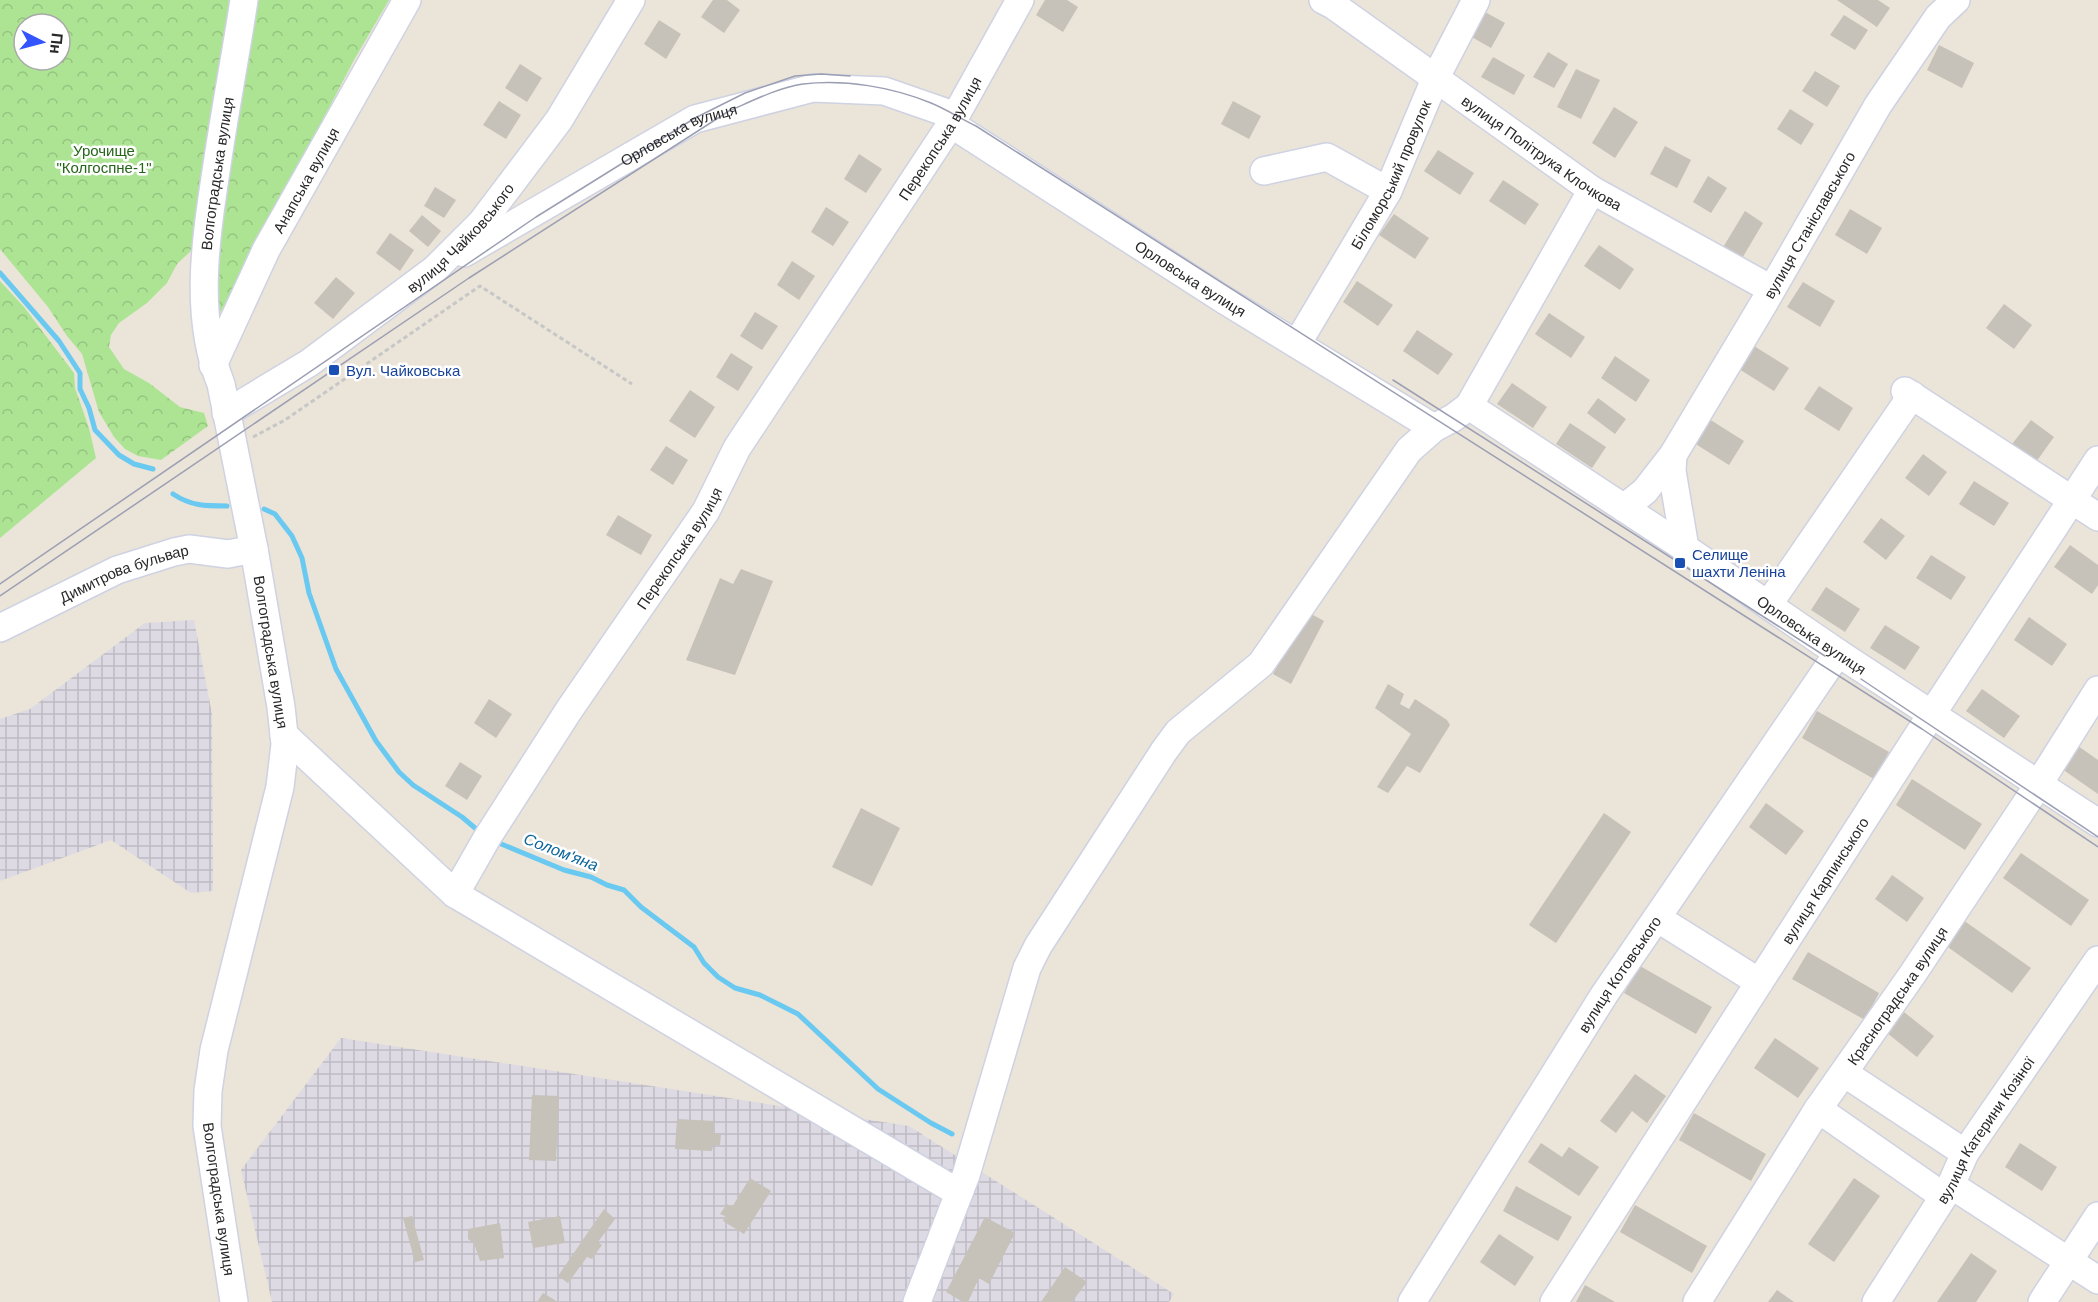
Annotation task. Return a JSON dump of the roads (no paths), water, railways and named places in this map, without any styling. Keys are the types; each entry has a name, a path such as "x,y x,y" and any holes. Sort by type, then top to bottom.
{"street":[{"name":"Волгоградська вулиця","path":"234,1302 207,1126 208,1091 214,1050 280,786 284,735 254,549 220,384 213,365 203,274 209,220 244,0"},
{"name":"Анапська вулиця","path":"213,365 266,250 407,0"},
{"name":"вулиця Чайковського","path":"226,413 309,363 427,275 482,222 552,130 631,0"},
{"name":"Перекопська вулиця","path":"454,894 569,710 706,512 737,448 954,120 1020,0"},
{"name":"вулиця Політрука Клочкова","path":"1323,0 1436,77 1592,190 1771,290"},
{"name":"Біломорський провулок","path":"1297,344 1388,191 1436,77 1476,0"},
{"name":"вулиця Станіславського","path":"1624,508 1645,490 1673,455 1878,105 1938,17 1956,0"},
{"name":"Орловська вулиця","path":"427,275 695,119 813,88 884,91 954,120 1221,298 1434,428"},
{"path":"1264,171 1328,157 1388,191"},
{"path":"917,1302 959,1193 1027,968 1038,946 1178,732 1262,664 1409,450 1434,428 1453,418 1468,406 1592,190"},
{"path":"1768,605 1909,393 2098,517"},
{"name":"Орловська вулиця","path":"1468,406 2098,823"},
{"path":"1673,455 1672,471 1685,548"},
{"name":"вулиця Карпинського","path":"1554,1302 1932,713 2098,460"},
{"name":"Димитрова бульвар","path":"0,628 117,570 174,552 189,549 228,554 254,549"},
{"name":"вулиця Котовського","path":"1412,1302 1604,995 1838,653"},
{"name":"Красноградська вулиця","path":"1697,1302 1818,1109 2039,783 2098,690"},
{"path":"284,735 454,894 959,1193"},
{"path":"1657,918 1760,982"},
{"name":"вулиця Катерини Козіної","path":"1876,1302 1947,1190 1965,1153 2098,960"},
{"path":"1844,1073 1965,1153"},
{"path":"1818,1109 1947,1190 2068,1260 2098,1280"},
{"path":"2042,1302 2098,1216"}],"waterway":[{"path":"0,273 59,341 80,373 80,389 89,408 95,430 119,455 134,464 153,469"},
{"name":"Солом'яна","path":"173,494 198,504 227,506"},
{"name":"Солом'яна","path":"264,509 275,514 292,536 302,558 309,593 336,669 376,741 399,772 413,785 462,817 481,833"},
{"name":"Солом'яна","path":"494,841 564,870 591,877 624,890 641,907 694,947 704,963 718,977 735,988 760,995 798,1014 878,1089 952,1134"}],"tram line":[{"path":"0,584 536,217 695,118 745,93 795,76 821,74 850,76"},
{"path":"0,596 469,278 729,111 765,95 793,86 819,83 852,84 916,97 937,105 976,126 1922,729 2098,847"},
{"path":"1393,380 1825,656"},
{"path":"1861,679 2098,837"}],"place":[{"name":"Вул. Чайковська","path":"334,370"},
{"name":"Селище шахти Леніна","path":"1680,563"}],"park label":[{"name":"Урочище \"Колгоспне-1\"","path":"104,158"}]}
